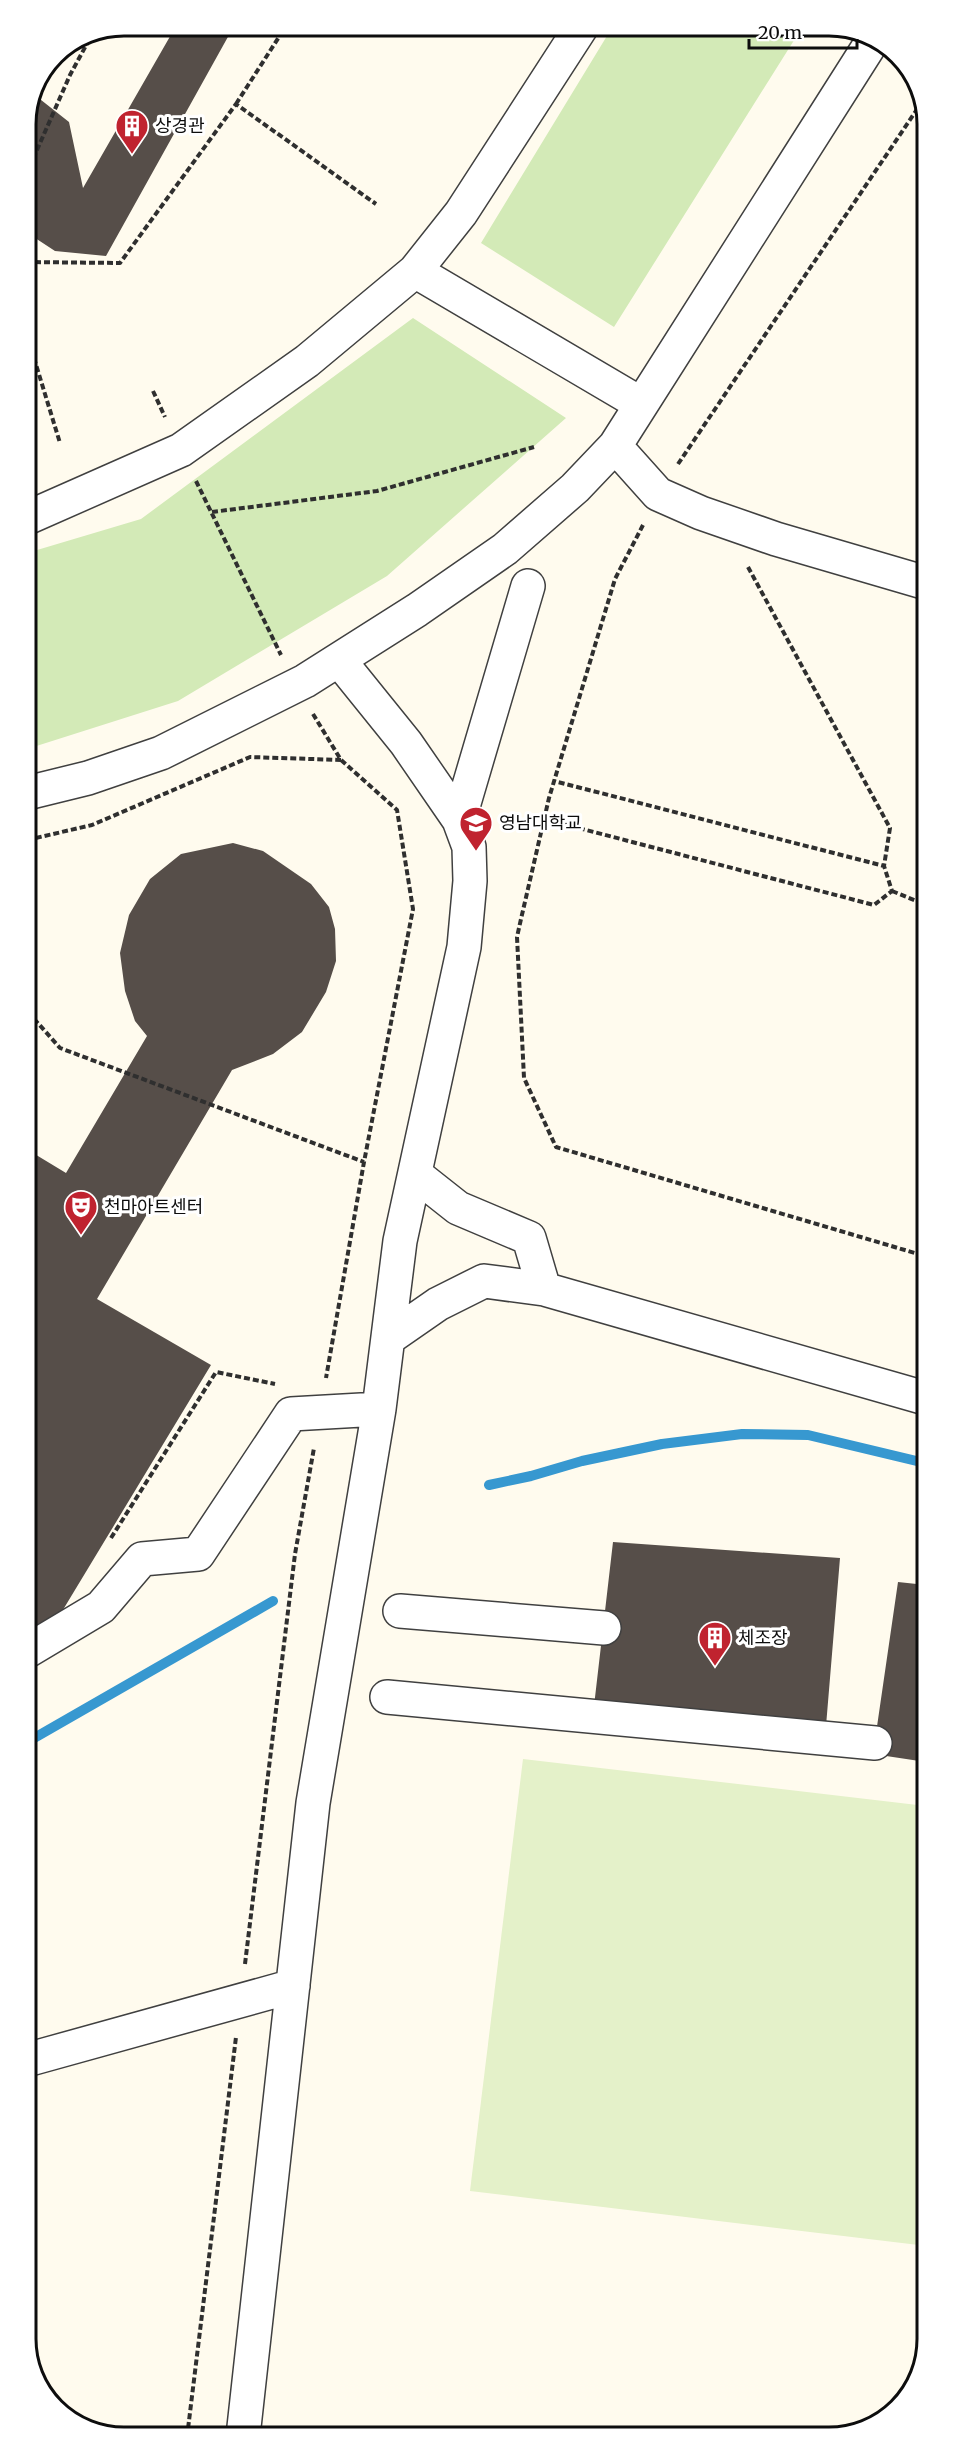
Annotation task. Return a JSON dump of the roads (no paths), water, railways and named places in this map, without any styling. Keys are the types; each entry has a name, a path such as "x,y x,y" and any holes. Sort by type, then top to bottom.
{"street":[{"path":"36,514 181,450 307,361 415,271 461,213 576,36"},
{"path":"36,791 88,778 161,753 305,681 505,549 574,488 615,446 869,46"},
{"path":"415,271 641,404"},
{"path":"615,446 658,494 749,531 917,580"},
{"path":"459,820 528,586"},
{"path":"244,2427 314,1803 379,1409 400,1241 464,947 470,881 470,847 459,820 406,743 339,660"},
{"path":"415,1174 458,1208 529,1238 544,1288"},
{"path":"389,1338 438,1304 484,1281 544,1288 917,1396"},
{"path":"36,1646 101,1607 142,1558 198,1554 291,1414 379,1409"},
{"path":"400,1611 604,1628"},
{"path":"387,1697 875,1743"},
{"path":"36,2057 293,1986"}],"waterway":[{"path":"489,1485 582,1461 662,1444 742,1434 808,1435 917,1461"},
{"path":"36,1737 273,1601"}],"place":[{"name":"상경관","path":"132,155"},
{"name":"영남대학교","path":"476,852"},
{"name":"천마아트센터","path":"81,1236"},
{"name":"체조장","path":"715,1667"}]}
